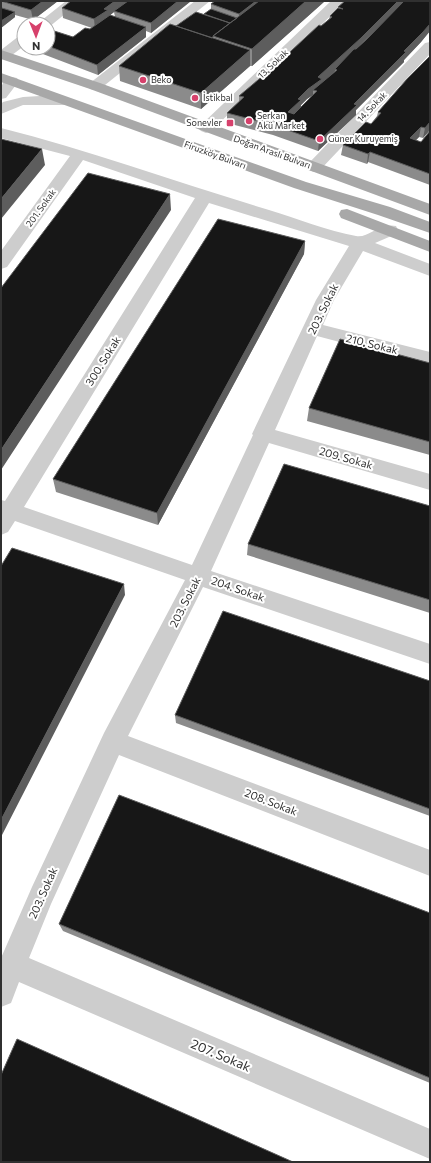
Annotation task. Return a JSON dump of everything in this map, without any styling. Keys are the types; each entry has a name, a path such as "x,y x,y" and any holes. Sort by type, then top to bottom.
{"main road":[{"name":"Doğan Araslı Bulvarı","path":"2,54 95,86 430,210"},
{"name":"Firuzköy Bulvarı","path":"5,81 300,185 384,211 430,228"},
{"path":"314,167 430,196"},
{"path":"300,185 347,215 390,230 430,247"}],"street":[{"path":"54,16 74,1"},
{"path":"95,86 203,1"},
{"name":"13. Sokak","path":"206,128 339,1"},
{"path":"2,54 16,44"},
{"name":"14. Sokak","path":"314,167 430,46"},
{"path":"1,95 5,81"},
{"path":"1,110 7,105 21,101 65,101"},
{"path":"1,133 80,154 205,196 359,243 430,270"},
{"name":"201. Sokak","path":"1,264 80,154"},
{"name":"300. Sokak","path":"4,515 205,196"},
{"path":"347,215 359,243"},
{"path":"359,243 390,230"},
{"name":"203. Sokak","path":"1,993 41,896 113,741 198,576 262,434 313,329 325,300 359,243"},
{"name":"210. Sokak","path":"313,329 430,359"},
{"name":"209. Sokak","path":"262,434 430,482"},
{"name":"204. Sokak","path":"4,515 198,576 430,654"},
{"name":"208. Sokak","path":"113,741 430,863"},
{"name":"207. Sokak","path":"12,965 430,1144"}],"building":[{"path":"1,1 43,1 31,10"},
{"path":"71,1 115,1 104,9 108,10 94,19 62,8"},
{"path":"128,1 178,1 151,23 114,11"},
{"path":"215,1 256,1 239,14 211,4"},
{"path":"259,1 306,1 252,49 213,36"},
{"path":"345,1 398,1 361,38 318,77 322,79 308,89 298,99 301,100 288,112 294,114 317,91 313,90 337,70 335,69 354,49 366,40 404,1 430,1 430,24 404,51 406,52 354,104 357,105 319,141 273,125 227,113 244,97 239,96 277,64 319,25 321,26 332,17 330,16 338,8 343,9 338,7"},
{"path":"2,8 15,12 1,21"},
{"path":"211,9 237,18 230,23 204,14"},
{"path":"196,12 230,23 212,38 176,26"},
{"path":"110,15 146,27 97,65 56,49 56,32 73,37 85,28 90,29"},
{"path":"170,24 250,50 201,93 119,66"},
{"path":"430,56 430,122 425,128 421,127 410,138 421,142 430,131 430,174 370,152 368,154 343,145 366,122 371,124 381,113 378,112 407,79"},
{"path":"1,139 42,149 1,199"},
{"path":"88,173 170,194 1,450 1,288"},
{"path":"218,219 305,241 157,513 53,479"},
{"path":"340,339 430,363 430,442 309,408"},
{"path":"284,464 430,506 430,600 248,544"},
{"path":"12,548 124,584 1,820 1,566"},
{"path":"223,611 430,681 430,809 175,715"},
{"path":"119,795 430,913 430,1078 59,924"},
{"path":"17,1039 293,1162 1,1162 1,1075"}],"place":[{"name":"Beko","path":"143,80"},
{"name":"İstikbal","path":"195,98"},
{"name":"Serkan Akü Market","path":"249,121"},
{"name":"Sonevler","path":"230,123"},
{"name":"Güner Kuruyemiş","path":"320,139"}]}
